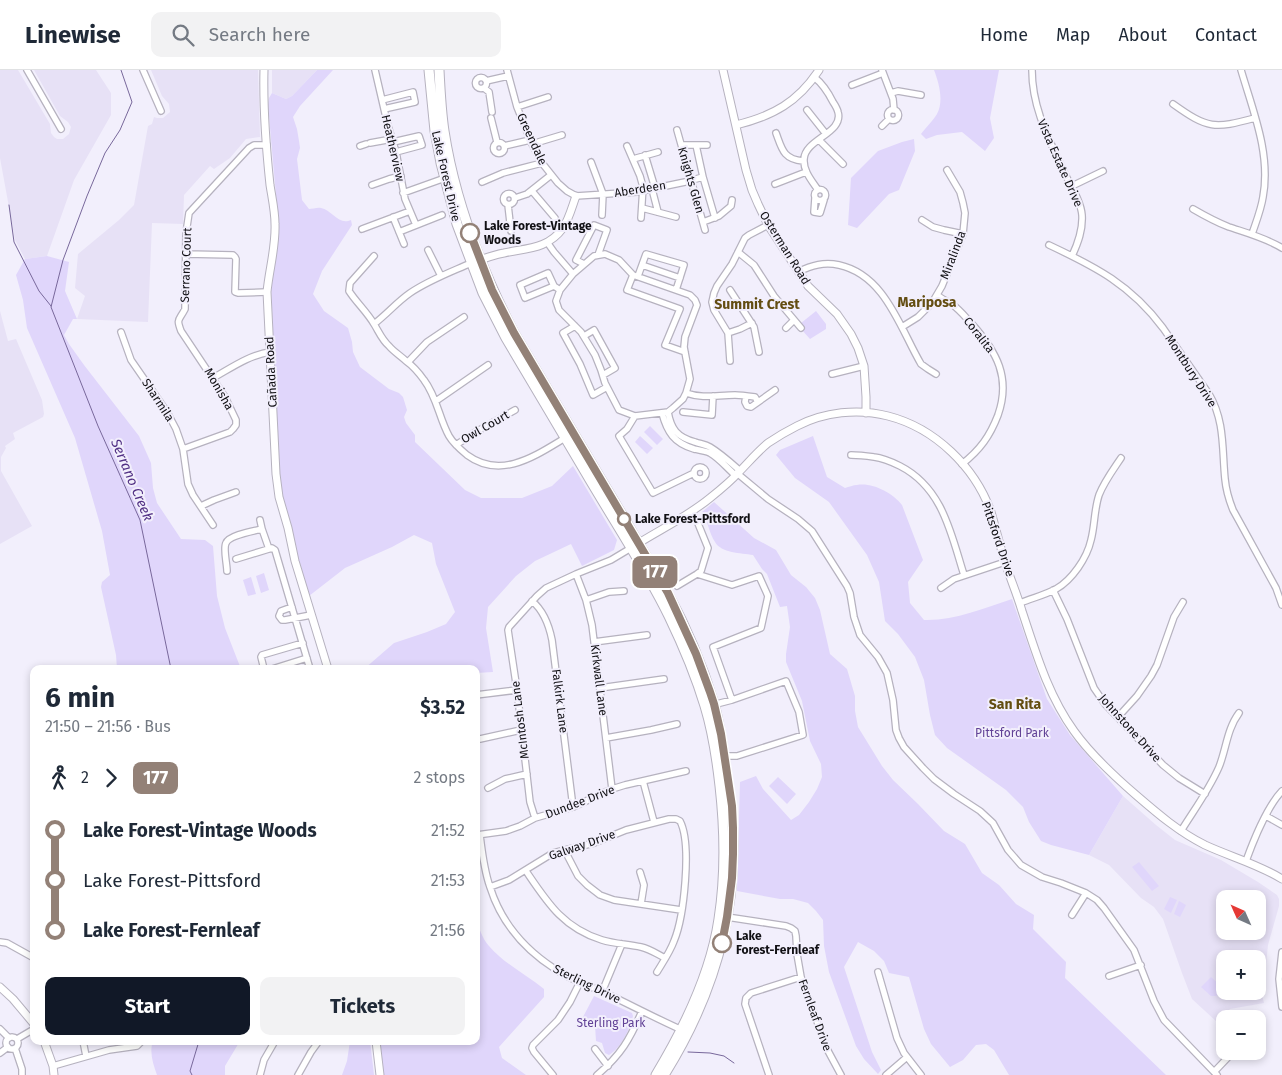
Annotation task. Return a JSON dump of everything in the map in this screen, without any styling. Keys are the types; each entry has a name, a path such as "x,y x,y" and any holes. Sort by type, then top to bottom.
{"main road":[{"name":"Lake Forest Drive","path":"429,70 435,131 457,224 514,333 635,545"},
{"name":"Lake Forest Drive","path":"438,70 448,151 487,301 506,338 565,438 668,593 696,654 710,706 721,734 732,806 733,828 733,854 727,917 720,948 698,1012 680,1049 664,1075"},
{"path":"448,151 445,178 449,182 456,202 461,206"},
{"name":"Lake Forest Drive","path":"656,1075 682,1030 702,982 712,952 719,920 725,857 723,814 710,706"}],"street":[{"path":"27,70 61,129"},
{"path":"143,70 161,111"},
{"name":"Cañada Road","path":"264,70 264,109 275,222 275,236 267,292 276,474 279,497 295,561 327,665"},
{"name":"Heatherview","path":"375,70 396,152 403,193 416,225"},
{"path":"484,70 484,82 489,92 491,115 497,142 493,148 496,152 500,153 503,151 504,146"},
{"name":"Osterman Road","path":"723,70 752,190 768,224 798,272 808,286 837,314 858,348 864,366 866,412"},
{"path":"736,125 780,110 798,96 819,70"},
{"name":"Vista Estate Drive","path":"1032,70 1034,98 1039,114 1081,210 1080,234 1072,256"},
{"path":"1241,70 1261,140 1266,165 1263,198 1252,234"},
{"path":"852,84 883,71 891,93 894,110 898,113 898,118 893,121 889,119 882,126"},
{"path":"484,82 509,72"},
{"name":"Greendale","path":"509,72 517,107 542,163 551,176 567,191 576,196"},
{"path":"814,77 825,88 838,113 836,125 806,150 803,161 806,172 818,190 823,190 826,196 820,213 814,212 815,194 818,190"},
{"path":"891,93 898,91 921,95"},
{"path":"382,100 413,92 415,102 384,109"},
{"path":"517,107 548,96"},
{"path":"1173,104 1198,120 1215,126 1255,118"},
{"path":"807,110 826,134"},
{"name":"Knights Glen","path":"677,130 705,230"},
{"path":"776,132 785,155 803,161"},
{"path":"497,142 502,143 504,146 562,135"},
{"path":"360,146 419,136 422,146 396,152"},
{"path":"819,140 843,164"},
{"name":"Serrano Court","path":"182,331 178,320 184,310 186,233 189,214 249,148 254,145 267,145"},
{"path":"682,145 706,146"},
{"path":"627,146 640,176 643,190 641,218"},
{"path":"696,146 715,218"},
{"path":"633,159 658,152"},
{"path":"645,155 658,212"},
{"path":"591,162 603,194 602,215"},
{"path":"482,182 503,173 542,163"},
{"name":"Miralinda","path":"902,327 924,312 937,295 963,234 965,213 963,203 960,192 947,170"},
{"path":"1072,186 1103,171"},
{"path":"775,184 806,172"},
{"path":"372,185 401,176"},
{"path":"511,230 508,205 504,201 505,196 510,194 515,198 522,197 551,176"},
{"name":"Aberdeen","path":"576,196 643,190 703,177"},
{"path":"403,193 445,178"},
{"path":"532,191 555,218"},
{"path":"374,324 412,291 441,276 504,253 535,248 547,242 564,226 576,196"},
{"path":"508,205 514,203 515,198"},
{"path":"815,198 824,200"},
{"path":"703,222 715,218 731,206 732,200"},
{"path":"642,208 676,217"},
{"path":"1193,208 1207,218 1252,234 1282,248"},
{"path":"362,229 410,211"},
{"path":"399,232 442,215"},
{"path":"393,217 404,244"},
{"path":"922,220 933,227 963,234"},
{"path":"730,361 728,333 714,310 713,297 717,286 732,264 745,238 768,224"},
{"path":"584,264 576,260 594,225 607,230 598,255"},
{"path":"547,242 574,274"},
{"name":"Montbury Drive","path":"1048,245 1106,274 1136,298 1156,318 1209,394 1215,405 1222,428 1225,481 1228,497 1233,510 1276,588 1282,605"},
{"path":"428,250 441,276"},
{"path":"738,252 754,265 774,296 801,328"},
{"path":"186,254 236,256 235,292 267,292"},
{"path":"605,254 618,260 635,275 693,297 697,305 685,337 685,352 690,380 686,393 678,405 665,412 634,416 620,410 607,387 584,336 557,305 557,295 560,290 584,264 598,255 605,254"},
{"path":"676,290 684,265 646,254 642,265 627,290 680,308 665,345 685,352"},
{"path":"374,256 350,283 349,291 389,347 408,362 425,380 436,401 448,435 456,444 479,462 503,465 524,461 565,438"},
{"path":"798,272 808,267 834,264 854,270 865,277 875,286 894,312 921,364 936,374"},
{"path":"642,265 680,278"},
{"path":"554,286 525,298 520,286 548,273 554,286 560,290"},
{"path":"730,290 752,323 756,332 759,352"},
{"name":"Coralita","path":"937,295 954,306 983,336 995,354 1001,376 1002,399 996,422 982,446 962,464"},
{"path":"408,362 431,339 464,317"},
{"path":"786,328 794,320"},
{"path":"728,333 752,323"},
{"path":"575,326 563,334 580,364 592,395 607,387"},
{"path":"584,336 594,330 615,368 603,375"},
{"name":"Monisha","path":"182,331 214,378 236,420 236,425 230,432 183,448"},
{"name":"Sharmila","path":"121,332 132,360 167,412 176,429 183,448 188,484 213,525"},
{"path":"214,378 242,361 270,352"},
{"path":"436,401 488,365"},
{"path":"832,374 864,366"},
{"path":"746,396 745,402 747,406 751,407 775,390"},
{"path":"686,393 696,396 735,395 755,397 758,402"},
{"path":"683,412 712,415 713,396"},
{"name":"Owl Court","path":"456,444 515,410"},
{"path":"665,412 677,434 692,442 708,446 720,454 738,469 738,474 768,499 806,525 817,538 850,593 854,617 860,635 878,657 887,673 893,700 896,730 899,738 911,755 934,779 980,811 993,823 1008,850 1021,865 1042,877 1086,893 1097,900 1134,950 1154,1001 1164,1020 1215,1074 1227,1060"},
{"name":"Pittsford Drive","path":"512,623 541,592 551,585 611,560 708,500 738,474 767,444 799,425 830,415 866,412 908,422 945,446 962,464 979,488 990,511 1038,659 1057,705 1074,732 1119,780 1181,831 1216,850 1264,868 1282,879"},
{"path":"634,416 627,428 619,436 653,493 694,473"},
{"path":"851,455 887,460 906,469 924,484 938,501 943,512 964,576"},
{"path":"1020,603 1052,590 1067,580 1083,560 1092,538 1094,512 1099,495 1121,458"},
{"path":"201,506 236,492"},
{"path":"678,586 700,571 708,548 697,521 690,512"},
{"path":"260,520 269,549"},
{"path":"227,571 225,546 227,541 232,537 262,528"},
{"path":"236,560 272,548 275,550 309,665"},
{"path":"941,588 954,579 1005,562"},
{"name":"Kirkwall Lane","path":"576,574 586,600 592,625 612,789"},
{"path":"697,574 732,585 759,576 768,596 761,628 713,646 732,700"},
{"name":"Johnstone Drive","path":"1052,590 1067,619 1094,688 1105,704 1163,765 1204,794"},
{"path":"586,600 609,592 624,591"},
{"name":"Falkirk Lane","path":"532,601 544,615 550,629 573,807"},
{"path":"1118,717 1137,696 1151,676 1157,665 1174,617 1183,602"},
{"path":"292,607 281,611 279,616 282,620 311,615"},
{"name":"McIntosh Lane","path":"512,623 508,630 530,802 536,818"},
{"path":"594,642 647,634"},
{"path":"263,665 262,655 303,643"},
{"path":"285,665 307,658"},
{"path":"600,688 664,679"},
{"path":"710,706 786,681 799,712 803,734 737,756 724,756"},
{"path":"480,695 517,690"},
{"path":"1181,831 1204,794 1222,759 1232,724 1238,713"},
{"path":"606,738 678,724"},
{"path":"480,739 521,730"},
{"name":"Dundee Drive","path":"480,835 506,831 536,818 573,807 612,789 686,771"},
{"path":"488,788 505,780 527,774"},
{"path":"643,781 654,822"},
{"path":"1246,861 1273,802 1282,790"},
{"path":"1266,816 1282,825"},
{"name":"Galway Drive","path":"490,887 526,871 548,855 594,843 626,830 654,822 676,819 680,821 684,832 686,867 681,910"},
{"name":"Sterling Drive","path":"480,845 490,887 499,910 513,933 523,944 556,970 682,1030"},
{"path":"565,851 578,876 600,895 614,900 681,910 674,940 657,972"},
{"path":"526,871 557,914 569,924 601,940 640,947 665,958"},
{"path":"640,872 644,885 641,904"},
{"path":"1072,915 1086,893"},
{"name":"Fernleaf Drive","path":"727,917 786,926 795,931 801,977 827,1049 842,1075"},
{"path":"0,942 7,943 30,956"},
{"path":"602,992 622,944"},
{"path":"1282,952 1279,979 1282,1007"},
{"path":"1109,976 1141,965"},
{"path":"878,972 897,1038 907,1057 921,1075"},
{"path":"769,1075 746,1004 746,998 751,993 801,977"},
{"path":"553,1075 532,1048 558,1020 580,982"},
{"path":"0,987 14,999 30,1019"},
{"path":"596,1075 608,1066 624,1047 642,1011"},
{"path":"670,1066 681,1040 682,1030 698,1012"},
{"path":"0,1029 9,1038 14,1037 17,1039 30,1031"},
{"path":"8,1047 7,1042 9,1038"},
{"path":"17,1039 18,1044 15,1048 22,1069 22,1075"},
{"path":"45,1045 53,1066 54,1075"},
{"path":"84,1045 86,1056"},
{"path":"53,1066 109,1050 138,1045"},
{"path":"260,1075 264,1060 273,1045"},
{"path":"298,1075 316,1045"},
{"path":"376,1045 380,1075"},
{"path":"8,1047 11,1049 15,1048"},
{"path":"0,1053 8,1047"},
{"path":"595,1050 608,1066"},
{"path":"886,1075 907,1057"}],"shaded area":[{"path":"0,70 18,70 50,124 51,133 57,139 63,139 69,134 71,127 60,116 34,70 96,70 111,93 111,115 74,180 47,256 25,259 15,240 0,158"},
{"path":"151,70 258,70 260,137 246,139 230,158 214,169 210,166 184,195 183,224 152,223 148,322 77,319 85,296 75,288 78,254 134,205 148,126 152,124 154,117 163,118 170,112 169,104 162,96"},
{"path":"272,70 317,70 292,96 286,99 272,93"},
{"path":"0,311 8,341 16,339 42,400 44,414 43,417 13,433 15,439 5,446 6,448 1,457 1,471 32,526 0,544"},
{"path":"1123,796 1175,840 1221,860 1277,895 1279,906 1268,945 1266,964 1266,950 1216,950 1216,1000 1263,1000 1264,1003 1229,1010 1216,1010 1216,1021 1192,999 1163,919 1154,907 1141,898 1109,865 1089,855"}],"green space":[{"path":"317,70 333,70 300,106 293,117 300,148 297,159 302,200 309,209 325,209 343,221 351,220 352,225 322,271 313,294 324,311 348,328 353,352 360,367 403,397 407,410 404,417 415,435 415,442 465,490 481,498 522,498 552,486 573,466 617,540 614,550 582,566 571,544 535,561 516,576 488,607 486,628 493,672 480,673 480,665 369,665 394,643 446,624 455,612 436,564 432,543 414,535 345,568 309,596 296,555 279,477 271,283 279,229 268,105 272,93 286,99 292,96"},
{"path":"934,70 999,70 990,118 994,138 985,151 962,132 937,135 926,139 921,134 939,109 940,92"},
{"path":"914,139 915,151 899,190 889,194 857,228 848,225 851,178 878,151"},
{"path":"47,256 69,262 65,291 77,319 73,319 64,335 84,365 139,436 151,463 153,488 157,503 181,539 205,540 213,546 217,596 225,628 239,665 117,665 101,587 102,582 110,575 102,531 75,438 27,328 23,300 16,275 25,259"},
{"path":"816,311 826,324 826,329 810,339 801,329 804,327 801,323"},
{"path":"650,426 663,439 657,445 644,432"},
{"path":"640,436 653,448 647,454 635,442"},
{"name":"Pittsford Park","path":"813,436 827,477 845,488 854,485 869,485 882,489 902,505 923,560 908,582 910,603 924,620 958,616 1012,599 1047,699 1070,735 1123,796 1089,855 1041,841 1029,822 1023,807 1006,790 947,748 935,735 924,680 915,657 898,634 885,621 879,582 867,555 829,502 795,478 776,455 780,450"},
{"path":"714,502 754,538 776,550 791,575 806,587 815,598 820,610 830,654 847,669 855,696 858,727 893,780 944,831 965,844 982,873 999,885 1016,904 1034,915 1033,929 1066,962 1065,978 1166,1075 1009,1075 994,1050 986,1044 976,1045 963,1060 950,1067 931,1044 924,1029 909,977 889,973 884,961 874,951 858,942 844,967 872,1052 881,1070 878,1074 864,1059 856,1046 829,972 824,946 823,920 808,903 737,891 740,782 756,776 763,789 791,820 799,815 809,802 822,777 821,764 810,741 802,701 786,662 790,627 787,606 780,607 767,574 753,555 726,550 715,542 702,512"},
{"path":"264,573 269,590 261,593 256,576"},
{"path":"251,577 256,594 248,596 243,580"},
{"path":"778,777 796,794 787,804 769,786"},
{"path":"1139,862 1159,886 1152,891 1132,867"},
{"path":"1170,897 1177,900 1171,913 1164,909"},
{"path":"1179,901 1186,905 1180,917 1174,914"},
{"path":"480,929 484,940 495,952 544,989 544,997 499,1047 502,1058 526,1075 383,1075 379,1045 480,1045"},
{"path":"1211,977 1216,982 1216,996 1211,996 1201,987"},
{"name":"Sterling Park","path":"594,996 632,1013 633,1016 624,1038 609,1055 605,1053 602,1043 596,1041 595,1025 583,1017"},
{"path":"152,1045 238,1045 225,1066 225,1075 157,1075 151,1054"},
{"path":"349,1045 370,1045 374,1075 342,1075 347,1061"}],"waterway":[{"name":"Serrano Creek","path":"121,70 132,102 120,130 105,153 87,196 63,260 51,307 98,426 140,520 170,665"},
{"name":"Serrano Creek","path":"9,205 14,242 39,291 51,306"},
{"name":"Serrano Creek","path":"192,1075 190,1071 198,1045"},
{"path":"688,1052 724,1056 734,1063"}],"bus line":[{"name":"177","path":"470,233 495,297 514,333 668,593 696,654 714,704 721,734 732,806 732,878 722,943"}],"place":[{"name":"Lake Forest-Vintage Woods","path":"470,233"},
{"name":"Lake Forest-Pittsford","path":"624,519"},
{"name":"Lake Forest-Fernleaf","path":"722,943"}],"district":[{"name":"Mariposa","path":"927,302"},
{"name":"Summit Crest","path":"757,304"},
{"name":"San Rita","path":"1015,704"}]}
